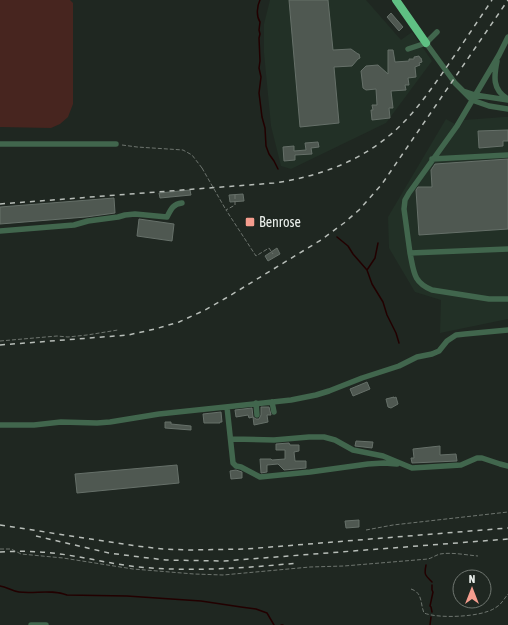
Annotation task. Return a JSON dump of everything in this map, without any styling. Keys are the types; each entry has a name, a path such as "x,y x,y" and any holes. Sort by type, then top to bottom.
{"highway":[{"path":"396,0 426,43"}],"street":[{"path":"408,49 426,43 437,32"},
{"path":"508,37 457,126 409,193 405,200 404,209 410,253 415,276 418,282 424,287 432,290 489,299 508,299"},
{"path":"426,43 461,90 489,106 508,109"},
{"path":"499,55 494,74 496,86 508,99"},
{"path":"473,98 508,99"},
{"path":"0,144 116,144"},
{"path":"432,160 508,155"},
{"path":"0,230 74,225 88,221 135,214 167,217 173,206 182,203"},
{"path":"410,253 508,249"},
{"path":"0,425 34,425 61,422 110,422 159,414 291,400 316,395 399,366 417,357 432,354 439,351 448,341 456,336 508,330"},
{"path":"272,402 274,412"},
{"path":"256,403 257,415"},
{"path":"227,406 232,460 236,466 260,477 384,463 405,465"},
{"path":"231,439 274,440 324,437 335,440 353,450 383,456 412,468 461,465 477,458 482,458 508,466"},
{"path":"31,625 46,625"}],"path":[{"path":"116,144 183,150 192,155 202,168 226,210 256,256 269,248 273,254"},
{"path":"226,210 235,204 235,195"},
{"path":"0,341 57,336 68,337 118,330"},
{"path":"366,530 393,525 508,512"},
{"path":"0,548 11,549 22,554 63,558 133,569 179,574 216,575 428,559 434,558 439,554 478,556"},
{"path":"410,589 416,591 420,596 424,613 438,616 488,612 498,606 508,594"}],"shaded area":[{"path":"0,0 70,0 73,3 73,104 68,117 60,124 51,128 0,127"},
{"path":"270,0 366,0 401,40 412,32 432,61 386,123 291,169 281,166 271,126 264,53 264,24"},
{"path":"508,117 508,319 440,333 441,300 415,292 389,248 388,217 446,119 460,127 464,120"}],"building":[{"path":"289,0 328,0 333,50 351,49 359,54 360,58 352,66 334,67 339,123 300,127"},
{"path":"391,13 403,27 399,31 387,17"},
{"path":"388,50 393,50 395,62 409,61 409,59 414,59 414,57 419,56 422,62 419,63 420,65 415,67 416,77 408,78 409,85 405,85 406,90 391,91 393,108 389,108 390,118 372,120 372,105 377,105 376,89 366,90 363,88 361,71 366,66 378,65 388,74"},
{"path":"508,130 508,141 503,141 503,146 479,148 478,131"},
{"path":"318,142 319,147 311,148 312,154 295,155 295,160 284,161 283,147 294,146 294,151 306,150 305,143"},
{"path":"508,159 508,229 419,235 416,190 418,187 432,187 431,170 435,164"},
{"path":"190,190 191,195 160,198 159,193"},
{"path":"243,194 244,201 230,202 229,195"},
{"path":"114,198 115,213 86,217 0,224 0,207"},
{"path":"139,219 174,224 172,241 137,236"},
{"path":"277,248 280,254 268,261 265,256"},
{"path":"367,382 370,389 353,396 350,389"},
{"path":"396,397 398,404 391,408 388,407 386,399"},
{"path":"261,407 269,407 271,415 267,415 268,422 254,425 253,417 259,419 261,415"},
{"path":"252,408 253,417 249,418 248,415 236,417 235,410"},
{"path":"221,412 222,422 204,423 203,414"},
{"path":"165,422 191,426 191,430 165,428"},
{"path":"356,441 373,442 372,448 355,446"},
{"path":"289,443 290,445 299,445 299,451 294,452 295,461 306,461 306,468 284,470 278,464 267,465 267,472 261,473 260,459 285,459 285,450 276,450 276,444"},
{"path":"440,446 440,455 456,454 457,461 412,463 411,458 414,458 413,449"},
{"path":"177,465 179,483 77,493 75,474"},
{"path":"236,470 242,472 242,478 231,479 230,471"},
{"path":"359,520 359,527 346,528 345,521"}],"waterway":[{"path":"260,0 257,11 260,22 259,68 261,77 259,93 265,128 266,146 278,169"},
{"path":"337,237 348,246 367,270 372,284 383,302 399,343"},
{"path":"367,270 375,258 378,243"},
{"path":"426,565 426,575 432,582"},
{"path":"432,585 433,592 430,606 432,612"},
{"path":"0,586 25,592 55,592 67,595 127,596 201,601 256,609 267,613 274,625"},
{"path":"430,625 431,617"}],"railway":[{"path":"0,204 274,183 320,173 350,161 377,145 408,118 434,85 492,0"},
{"path":"0,345 128,335 179,322 226,298 321,240 359,210 382,184 508,0"},
{"path":"0,525 136,546 190,550 246,549 508,528"},
{"path":"36,536 109,553 166,560 224,561 508,539"},
{"path":"0,552 26,551 52,553 128,566 179,569 219,569 298,563"}],"place":[{"name":"Benrose","path":"250,222"}]}
